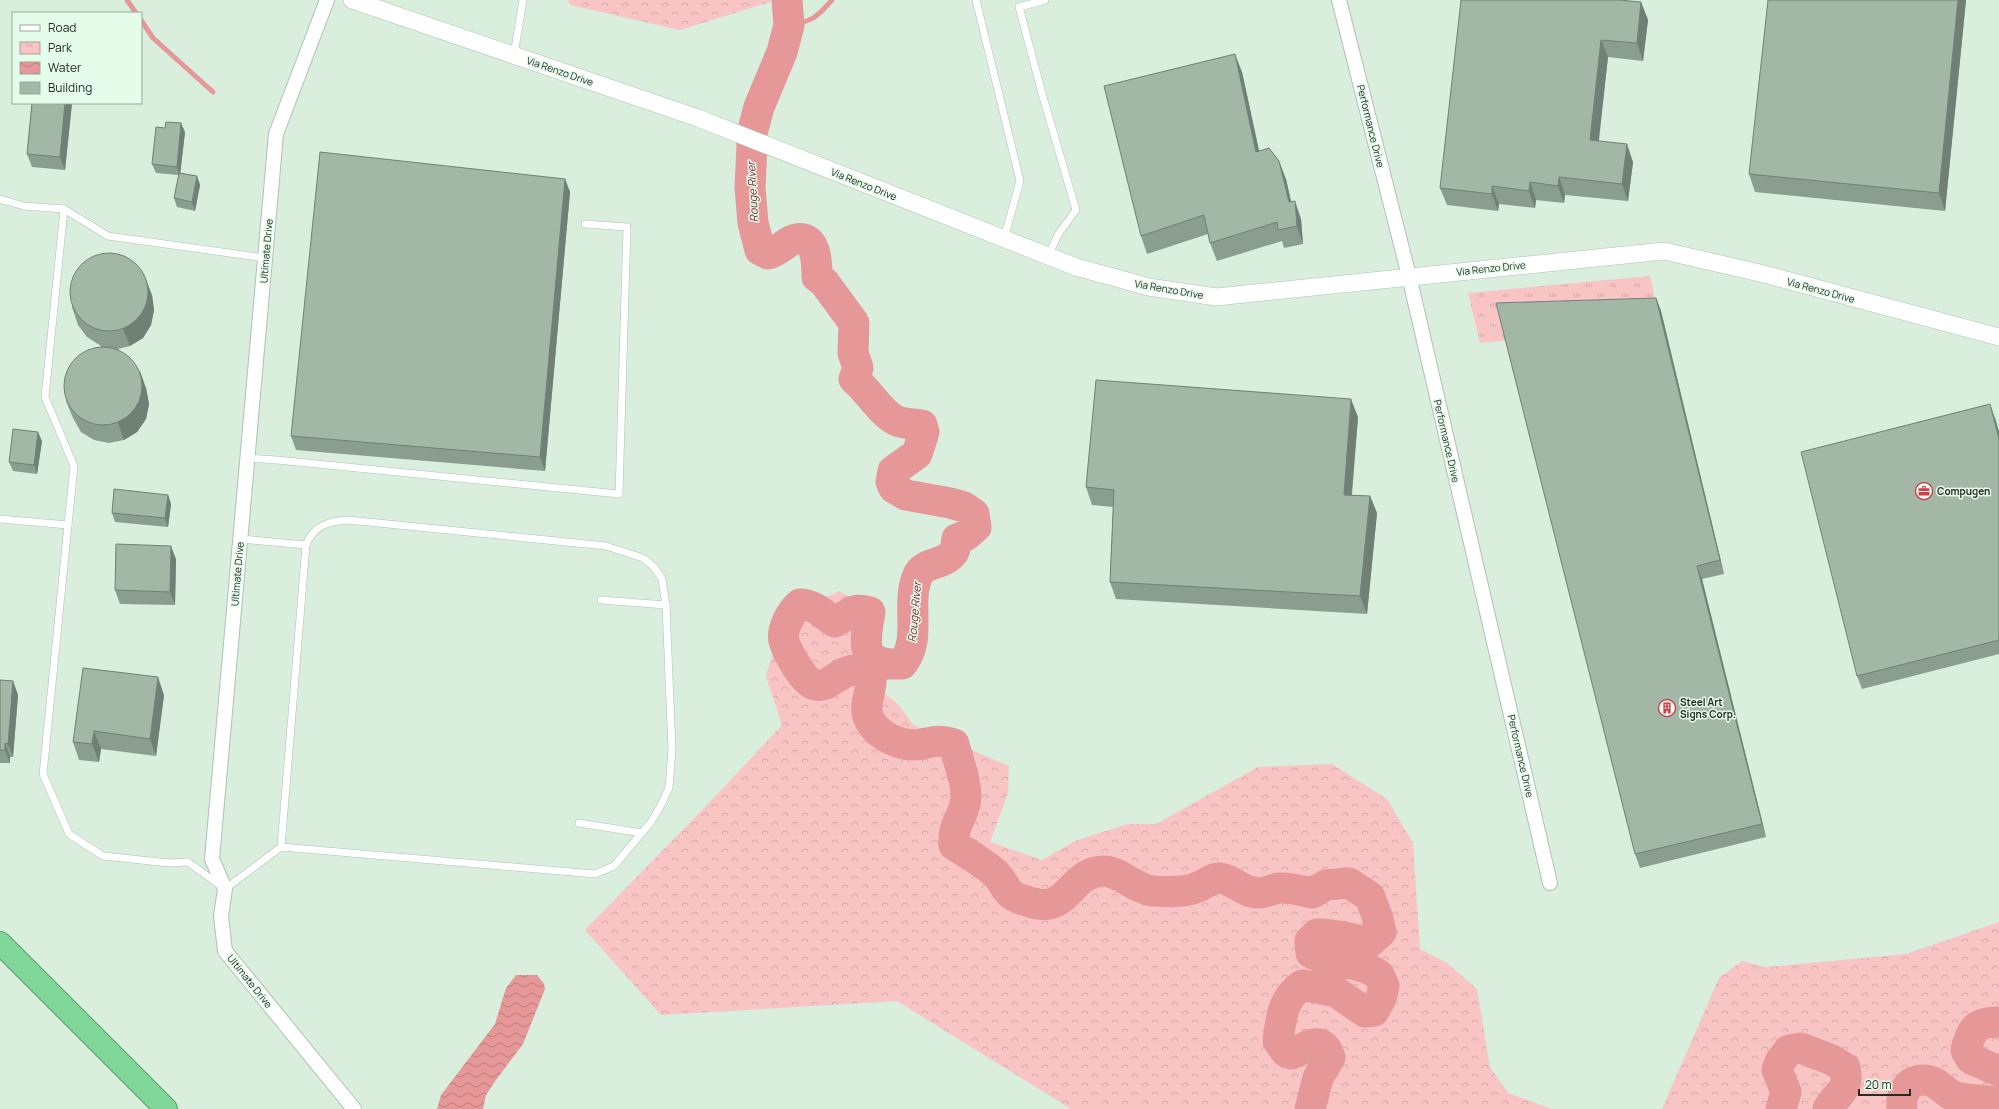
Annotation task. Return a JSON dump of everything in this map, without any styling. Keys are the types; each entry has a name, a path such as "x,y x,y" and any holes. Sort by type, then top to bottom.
{"highway":[{"path":"0,943 166,1109"}],"street":[{"name":"Ultimate Drive","path":"327,0 276,134 212,859 225,889 221,916 226,951 354,1109"},
{"name":"Via Renzo Drive","path":"352,0 698,118 1076,267 1150,287 1216,297 1664,251 1764,274 1999,337"},
{"name":"Performance Drive","path":"1339,0 1409,276 1550,883"}],"lane":[{"path":"514,55 523,0"},
{"path":"976,0 1020,181 1004,239"},
{"path":"1044,0 1019,7 1043,97 1076,210 1059,233 1047,256"},
{"path":"0,199 24,206 64,209 108,236 265,258"},
{"path":"64,209 46,397 74,466 43,774 69,834 103,856 169,863 188,862 225,889 281,847 595,874 614,866 642,833 660,807 669,788 672,750 666,605 662,579 654,567 643,558 606,546 348,520 334,521 310,534 306,545 281,847"},
{"path":"248,458 307,462 619,494 627,227 585,224"},
{"path":"0,519 68,525"},
{"path":"241,539 306,545"},
{"path":"602,600 666,605"},
{"path":"579,823 642,833"}],"green space":[{"path":"568,0 776,0 680,30 570,5"},
{"path":"1650,276 1661,327 1480,343 1468,293"},
{"path":"839,591 870,608 874,627 863,659 868,681 898,704 913,725 1009,766 1008,793 990,842 1042,860 1075,841 1128,824 1156,824 1258,767 1332,764 1387,799 1413,843 1420,949 1447,963 1477,989 1490,1067 1508,1093 1552,1109 1071,1109 897,1001 661,1015 585,930 712,800 782,725 766,676 783,620"},
{"path":"1999,922 1999,1109 1662,1109 1719,978 1742,961 1766,967 1906,954"}],"water":[{"path":"516,975 537,975 544,984 545,989 523,1044 486,1095 483,1109 437,1109 441,1095 495,1024 506,988"}],"building":[{"path":"1461,0 1619,0 1641,2 1637,43 1601,40 1590,140 1627,144 1622,184 1559,177 1558,186 1530,182 1529,191 1492,186 1492,194 1440,188"},
{"path":"1768,0 1958,0 1939,193 1749,174"},
{"path":"1235,54 1256,152 1269,148 1279,161 1289,202 1295,201 1297,226 1278,230 1277,222 1210,243 1204,215 1141,236 1104,86"},
{"path":"32,104 65,104 60,157 27,154"},
{"path":"166,122 181,123 177,167 152,164 156,127 165,128"},
{"path":"320,152 565,179 540,457 291,436"},
{"path":"179,173 197,176 192,202 174,198"},
{"path":"109,253 124,256 137,264 145,277 148,292 145,307 137,320 124,328 109,331 94,328 81,320 73,307 70,292 73,277 81,264 94,256"},
{"name":"Steel Art Signs Corp.","path":"1656,298 1720,560 1697,566 1762,824 1635,854 1496,303"},
{"path":"95,347 111,347 125,353 136,364 142,378 142,394 136,408 125,419 111,425 95,425 81,419 70,408 64,394 64,378 70,364 81,353"},
{"path":"1096,380 1351,399 1344,495 1370,496 1360,596 1110,582 1114,490 1086,487"},
{"path":"1990,404 1999,439 1999,640 1857,676 1801,452"},
{"path":"13,429 38,432 34,465 9,462"},
{"path":"114,489 168,495 165,518 112,513"},
{"path":"116,544 171,546 170,592 115,590"},
{"path":"83,668 158,677 150,739 94,731 92,744 73,742"},
{"path":"0,680 13,681 8,744 5,743 5,750 0,750"}],"waterway":[{"path":"127,0 135,12"},
{"name":"Rouge River","path":"787,0 789,25 782,52 759,107 751,137 750,187 753,223 760,250 768,254 772,253 796,239 808,241 812,246 816,258 817,277 824,282 854,323 853,353 858,368 854,379 891,418 903,423 922,425 924,432 917,454 893,471 891,482 894,488 906,495 964,507 974,514 976,527 967,535 957,539 955,550 949,557 945,560 929,565 918,575 914,586 913,597 912,644 902,664 888,664 878,661 872,657 868,651 866,643 870,612 859,610 851,612 835,622 819,610 800,604 790,616 785,626 783,637 789,652 801,673 806,679 815,685 828,683 852,670 860,670 871,673 871,684 867,704 869,719 878,731 891,739 912,745 936,741 954,744 966,790 965,804 956,827 954,845 991,870 998,876 1009,892 1018,898 1045,905 1062,898 1083,878 1092,873 1103,871 1115,874 1146,890 1153,891 1170,892 1193,889 1214,879 1220,878 1256,893 1283,888 1312,893 1326,885 1349,883 1370,897 1381,932 1370,942 1324,934 1317,934 1310,941 1311,953 1331,963 1352,964 1369,969 1379,975 1384,986 1381,998 1374,1011 1365,1012 1336,992 1302,985 1295,991 1286,1003 1282,1017 1278,1041 1286,1052 1292,1054 1309,1045 1319,1044 1327,1050 1330,1057 1318,1078 1310,1109"},
{"path":"789,25 814,18 832,0"},
{"path":"142,22 153,38 213,92"},
{"name":"Rouge River","path":"1999,1022 1985,1023 1976,1028 1970,1036 1966,1050 1971,1059 1999,1071"},
{"name":"Rouge River","path":"1781,1109 1786,1092 1777,1070 1781,1060 1789,1050 1801,1048 1832,1060 1845,1068 1846,1082 1844,1087 1828,1109"},
{"name":"Rouge River","path":"1902,1109 1903,1096 1908,1086 1912,1083 1923,1080 1933,1082 1953,1096 1976,1100 1999,1101"}],"place":[{"name":"Compugen","path":"1924,491"},
{"name":"Steel Art Signs Corp.","path":"1667,708"}]}
